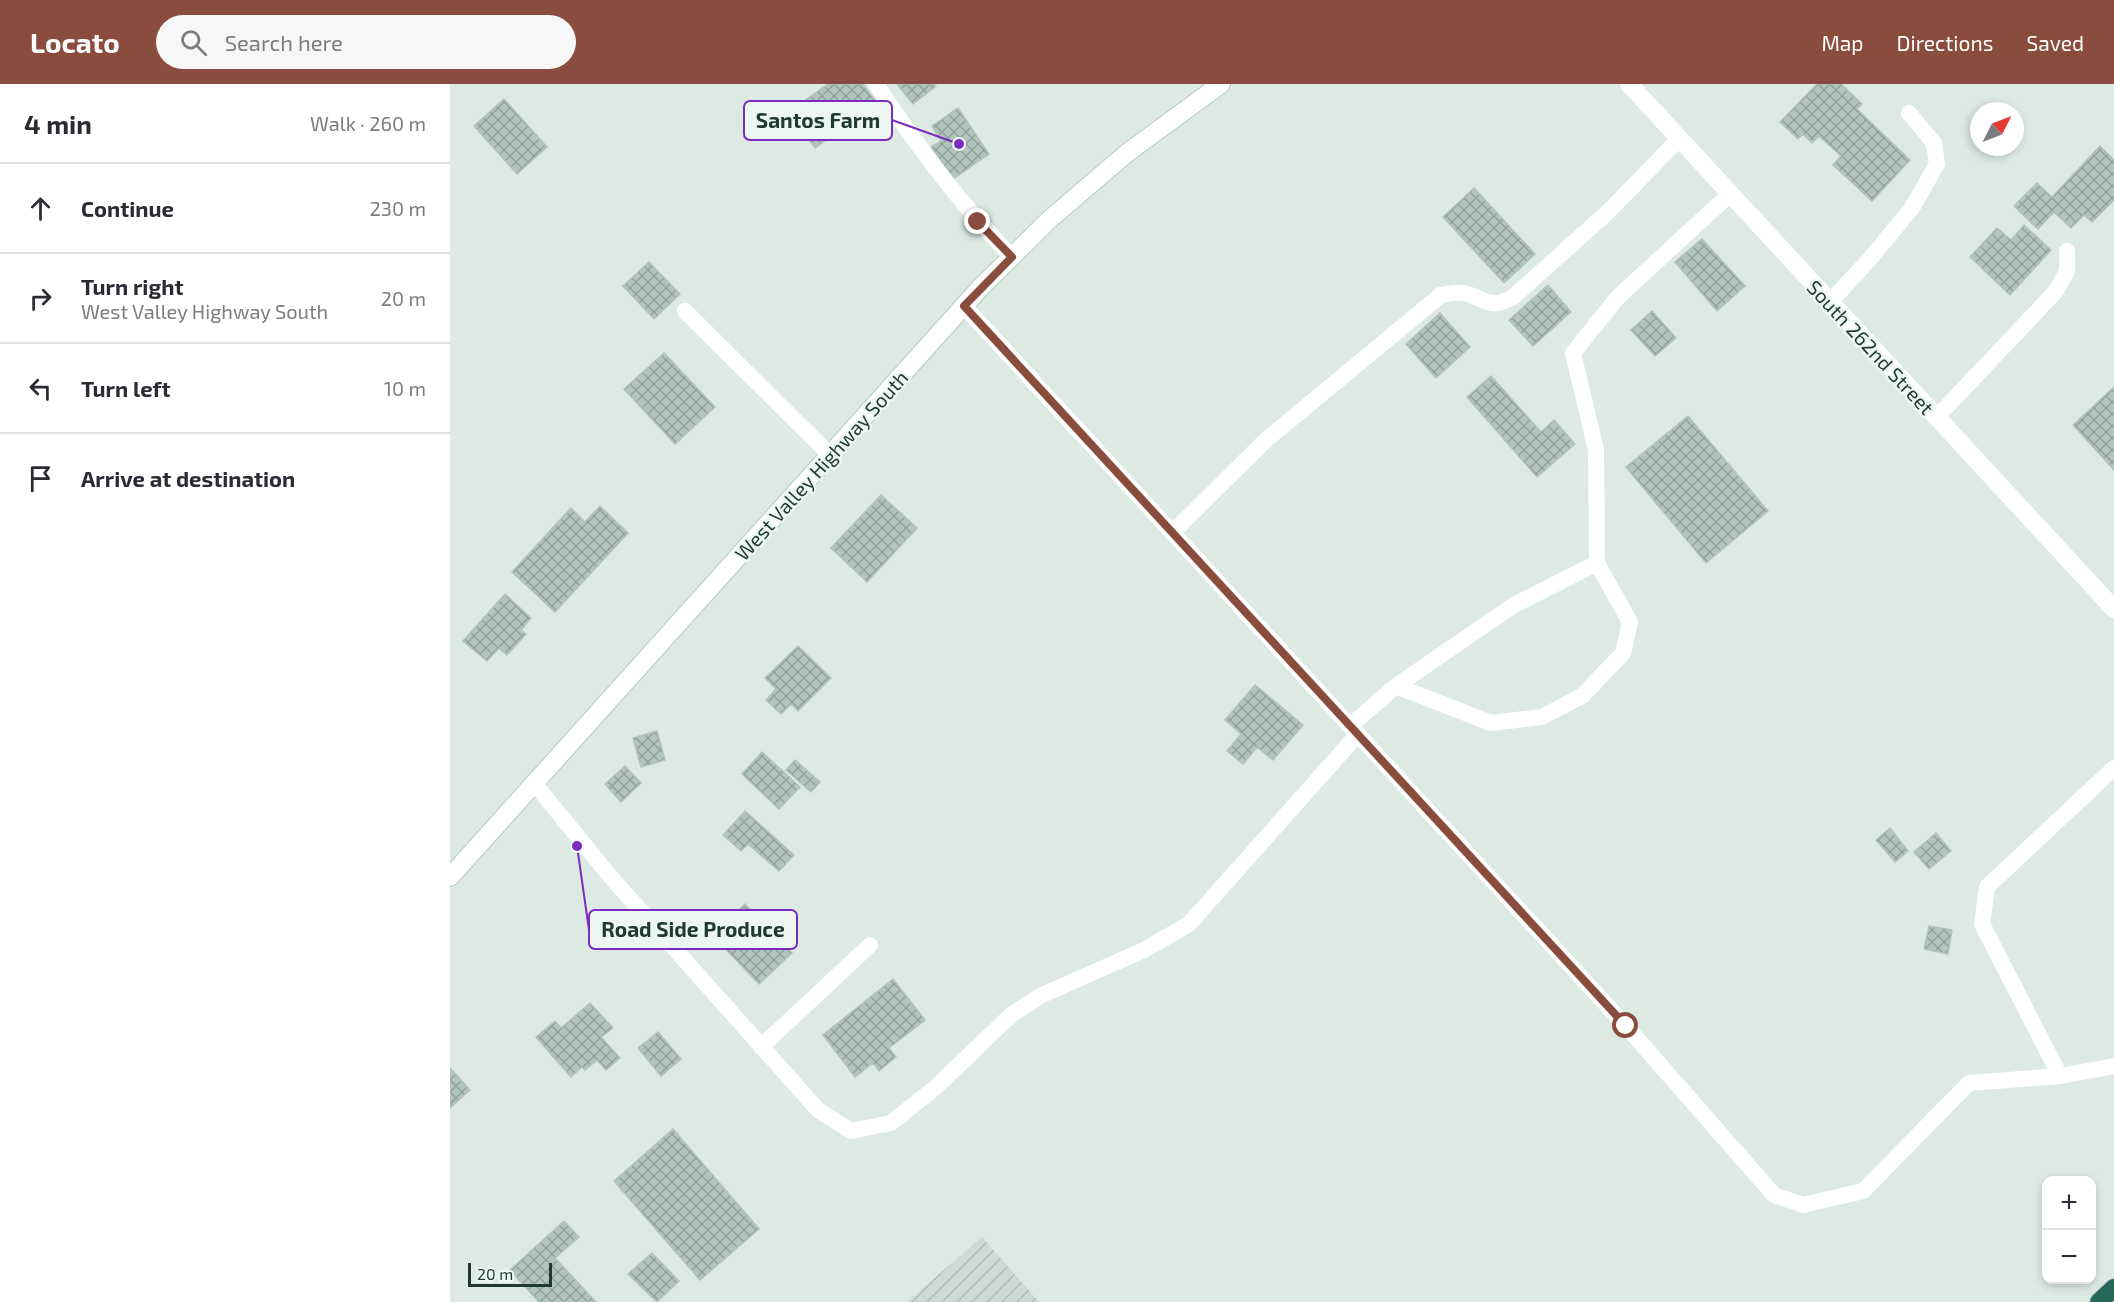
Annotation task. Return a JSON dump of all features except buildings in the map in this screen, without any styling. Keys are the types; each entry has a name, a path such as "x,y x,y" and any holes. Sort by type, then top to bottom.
{"highway":[{"path":"2099,1302 2114,1288"}],"main road":[{"name":"West Valley Highway South","path":"450,877 964,306 1050,219 1127,153 1221,84"},
{"name":"South 262nd Street","path":"1629,84 2114,609"}],"lane":[{"path":"876,84 912,138 978,222 1012,257"},
{"path":"1830,302 1869,261 1912,208 1937,164 1934,143 1909,113"},
{"path":"1172,532 1267,439 1441,294 1463,293 1490,304 1504,303 1608,212 1679,139"},
{"path":"1396,686 1491,723 1542,717 1582,696 1623,653 1630,622 1597,563 1596,450 1573,353 1617,298 1730,194"},
{"path":"1936,417 2055,291 2067,271 2067,251"},
{"path":"964,306 1626,1026 1774,1195 1803,1205 1863,1191 1970,1083 2060,1076 2114,1066"},
{"path":"686,310 830,455"},
{"path":"534,783 609,875 818,1110 852,1131 891,1123 936,1087 1011,1015 1040,996 1144,950 1189,924 1354,730 1396,686 1514,605 1597,563"},
{"path":"2060,1076 1982,924 1987,887 2114,768"},
{"path":"761,1047 870,945"}],"shaded area":[{"path":"982,1237 1039,1302 907,1302"}],"place":[{"name":"Santos Farm","path":"959,144"},
{"name":"Road Side Produce","path":"577,846"}],"route":[{"path":"978,222 1012,257 964,306 1626,1026"}]}
